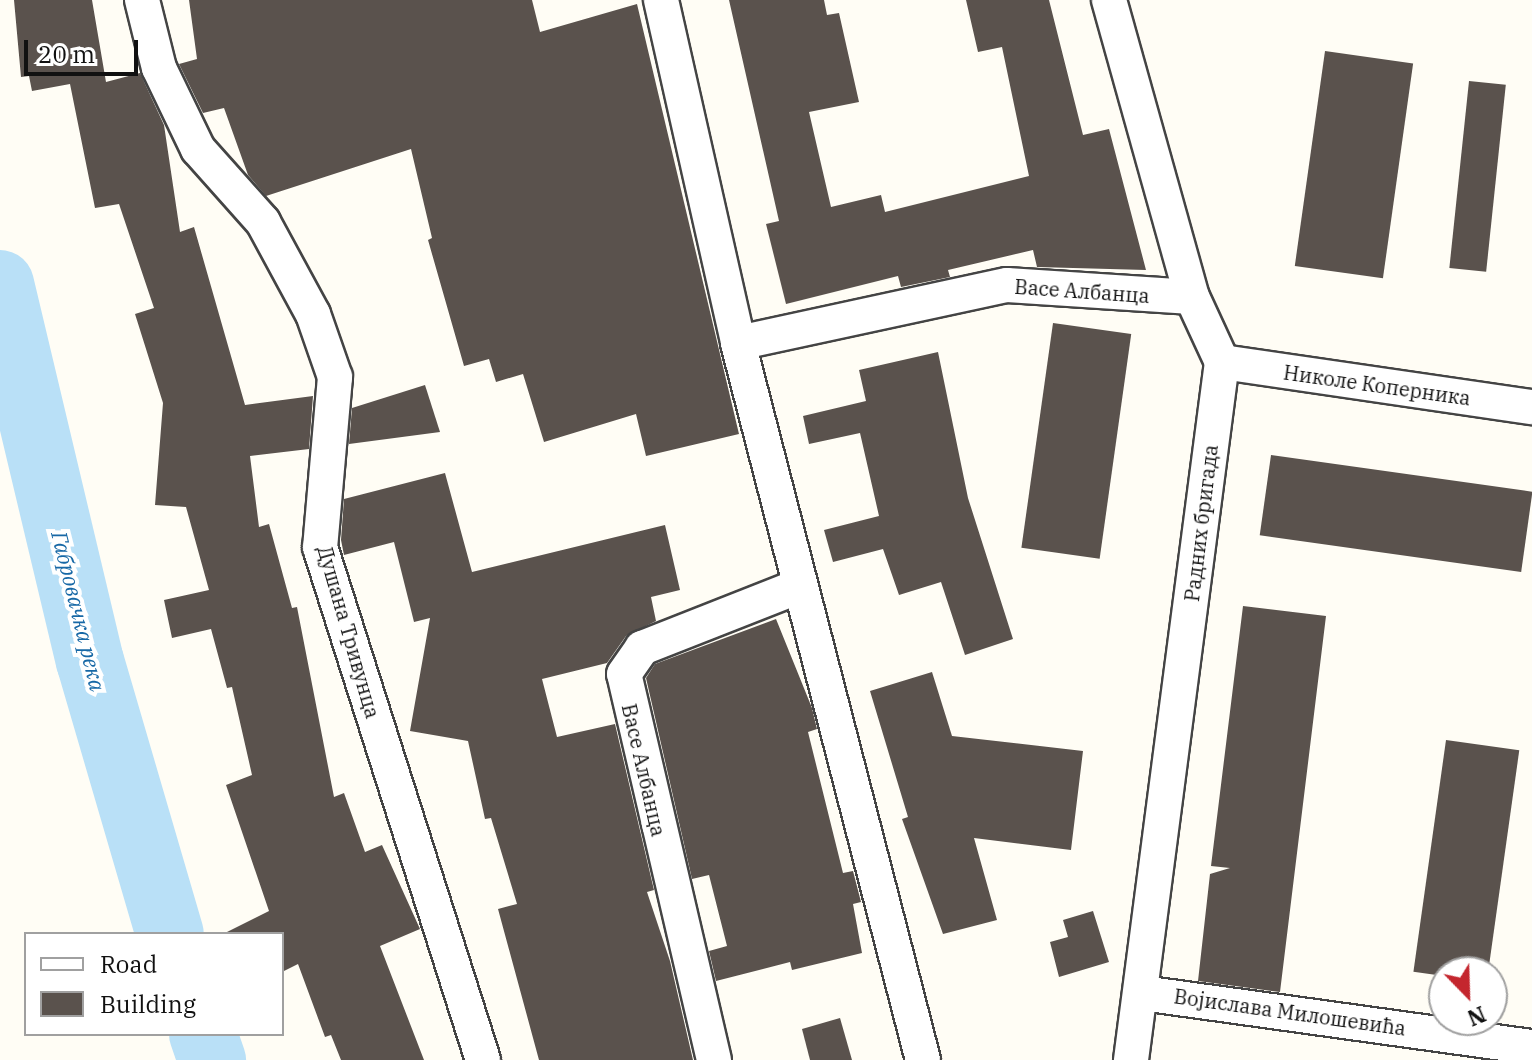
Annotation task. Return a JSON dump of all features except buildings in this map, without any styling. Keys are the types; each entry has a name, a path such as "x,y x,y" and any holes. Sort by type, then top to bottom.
{"street":[{"name":"Душана Тривунца","path":"142,0 159,68 198,149 263,222 313,314 335,377 320,547 483,1060"},
{"path":"661,0 738,343 923,1060"},
{"path":"1109,0 1192,297 1222,362"},
{"name":"Васе Албанца","path":"738,343 1007,285 1192,297"},
{"name":"Николе Коперника","path":"1222,362 1532,407"},
{"name":"Радних бригада","path":"1131,1060 1222,362"},
{"name":"Васе Албанца","path":"714,1060 624,674 642,648 799,586"},
{"name":"Војислава Милошевића","path":"1142,993 1532,1047"}],"waterway":[{"name":"Габровачка река","path":"0,284 90,661 169,932"},
{"name":"Габровачка река","path":"204,1036 212,1060"}]}
